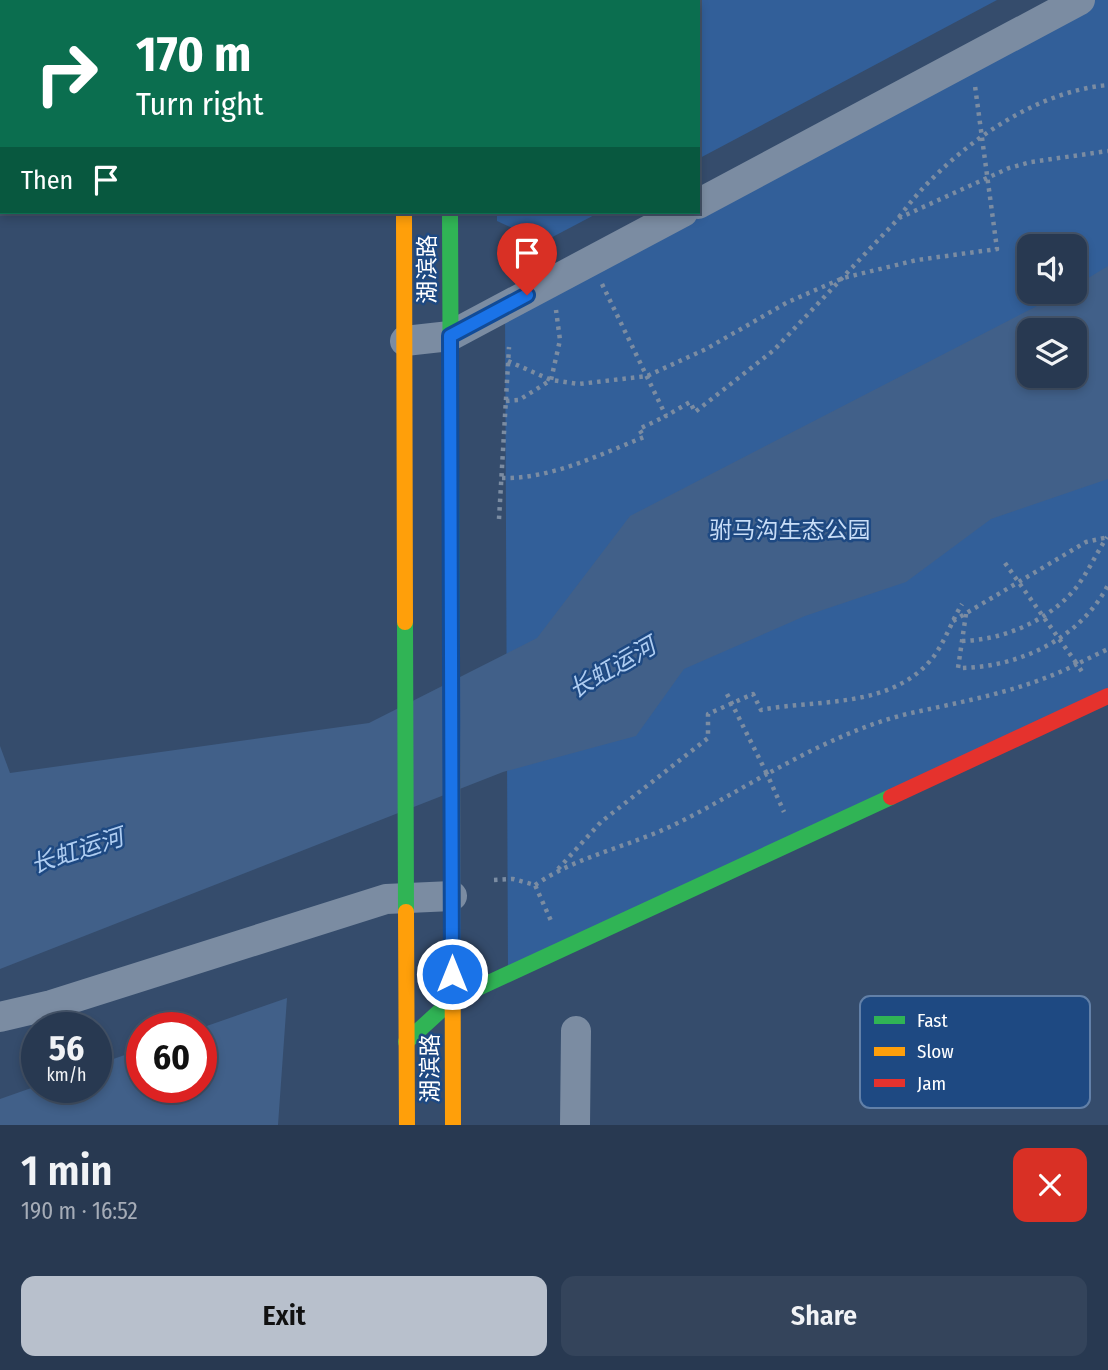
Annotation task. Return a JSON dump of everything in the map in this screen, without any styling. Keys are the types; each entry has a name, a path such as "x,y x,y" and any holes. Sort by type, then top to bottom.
{"main road":[{"name":"湖滨路","path":"404,214 407,1125"},
{"name":"湖滨路","path":"450,214 453,1125"},
{"path":"406,1042 452,1000 1105,698"}],"street":[{"path":"700,203 1080,0"},
{"path":"405,341 450,336 679,214"},
{"path":"0,1017 51,1005 386,899 452,896"},
{"path":"575,1125 576,1031"}],"path":[{"path":"508,361 551,380 579,384 647,376 706,349 789,302 838,280 917,260 997,249 975,85"},
{"path":"502,478 519,478 565,467 607,452 644,437 639,429 690,402 695,412 741,378 807,318 838,280 899,218 925,183 982,137 1067,93 1108,85"},
{"path":"899,218 1031,162 1108,151"},
{"path":"596,273 666,416"},
{"path":"506,401 519,400 551,380 560,340 555,309"},
{"path":"499,519 509,348"},
{"path":"952,622 1086,542 1108,537"},
{"path":"962,641 1002,636 1042,615 1075,588 1108,537"},
{"path":"1005,563 1077,664 1105,698"},
{"path":"966,614 958,668 989,667 1007,663 1059,639 1079,625 1108,585"},
{"path":"535,885 558,869 601,822 708,738 708,714 753,694 761,710 843,701 877,694 929,662 962,604"},
{"path":"558,869 659,832 705,810 829,741 869,726 1034,681 1108,649"},
{"path":"727,694 767,774 796,841"},
{"path":"494,880 513,879 535,885"},
{"path":"535,885 552,922 558,951"}],"green space":[{"path":"700,0 997,0 700,158"},
{"name":"驸马沟生态公园","path":"1081,0 1108,0 1108,696 508,974 505,307 679,214 700,214 700,203"},
{"path":"497,214 596,214 543,242 497,221"}],"water":[{"name":"长虹运河","path":"1108,266 1108,479 991,519 906,582 805,616 684,669 636,736 503,772 0,969 0,746 10,773 369,723 537,638 630,516 1041,304 1087,304 1087,279"},
{"path":"287,998 278,1125 0,1125 0,1099 21,1092 21,1103 112,1103 112,1059 126,1055 126,1103 217,1103 217,1022"}],"traffic: fast":[{"path":"450,214 452,717"},
{"path":"405,622 406,912"},
{"path":"406,1042 452,1000 891,797"}],"traffic: slow":[{"path":"404,214 405,622"},
{"path":"452,717 453,1125"},
{"path":"406,912 407,1125"}],"traffic: jam":[{"path":"891,797 1108,696"}],"route":[{"path":"452,974 450,336 527,295"}]}
